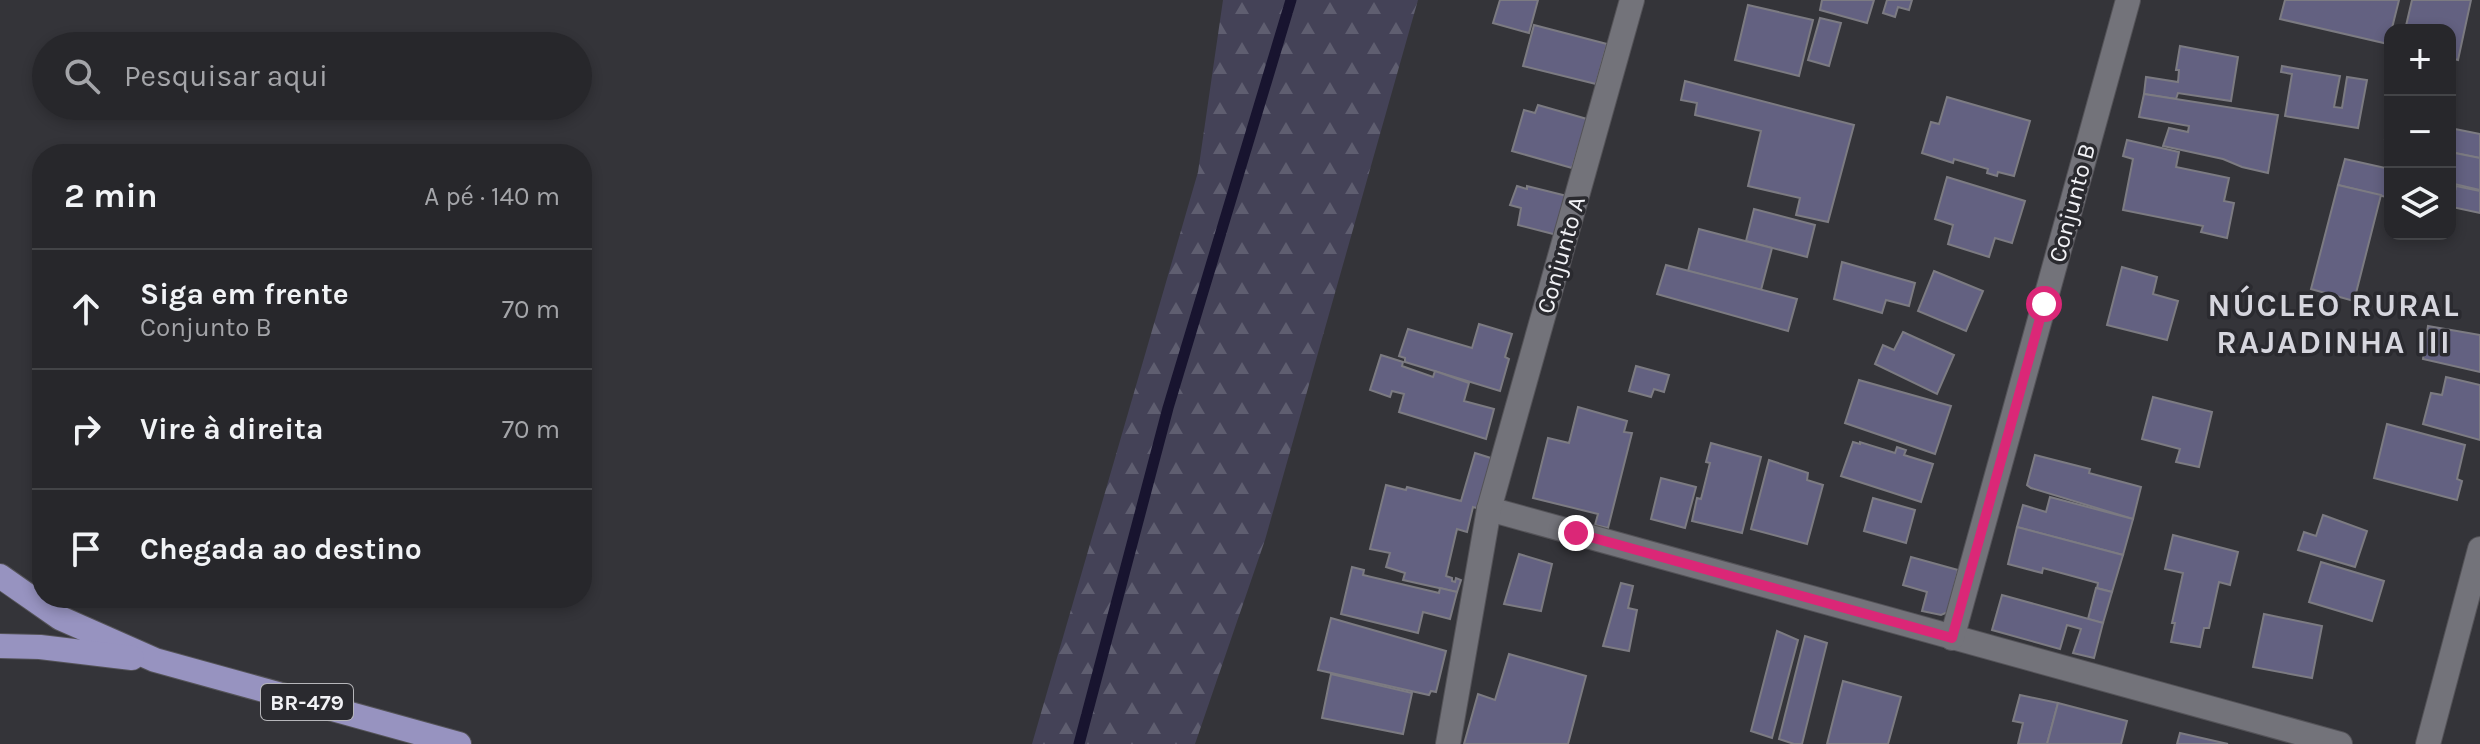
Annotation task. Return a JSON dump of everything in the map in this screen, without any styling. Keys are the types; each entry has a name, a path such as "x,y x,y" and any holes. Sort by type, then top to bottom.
{"main road":[{"name":"BR-479","path":"0,576 32,598"},
{"name":"BR-479","path":"46,608 60,618 155,660 459,744"},
{"name":"BR-479","path":"0,646 40,647 155,660"}],"street":[{"name":"Conjunto A","path":"1448,744 1489,509 1632,0"},
{"name":"Conjunto B","path":"1952,638 2128,0"},
{"path":"1489,509 2340,744"},
{"path":"2428,744 2480,549"}],"green space":[{"path":"1223,0 1418,0 1265,540 1195,744 1032,744 1198,172"}],"building":[{"path":"1500,0 1538,0 1529,33 1493,23"},
{"path":"1822,0 1874,0 1867,23 1820,10"},
{"path":"1887,0 1912,0 1909,10 1898,7 1895,17 1883,13"},
{"path":"2285,0 2399,0 2393,24 2384,24 2384,43 2280,19"},
{"path":"2412,0 2471,0 2458,60 2456,24 2406,24"},
{"path":"1748,5 1813,20 1799,76 1735,60"},
{"path":"1820,18 1841,23 1829,66 1808,60"},
{"path":"1534,25 1607,44 1596,84 1523,66"},
{"path":"2180,46 2238,57 2231,101 2178,93 2176,99 2144,94 2146,77 2178,82 2179,70 2176,70"},
{"path":"2282,66 2340,76 2334,107 2342,108 2347,77 2367,80 2358,128 2285,116 2292,74 2281,72"},
{"path":"1685,81 1854,125 1828,222 1796,215 1800,198 1748,186 1761,131 1695,115 1697,103 1681,100"},
{"path":"2144,94 2278,115 2268,173 2163,146 2169,128 2188,132 2189,126 2139,117"},
{"path":"1947,97 2030,121 2014,176 1998,172 1997,176 1987,173 1988,169 1954,159 1953,163 1922,153 1931,122 1939,124"},
{"path":"1538,105 1587,119 1572,168 1512,151 1524,110 1535,113"},
{"path":"2456,129 2480,134 2480,158 2456,153"},
{"path":"2127,140 2179,152 2176,167 2229,178 2224,201 2234,203 2227,238 2201,232 2203,226 2123,210 2133,159 2123,156"},
{"path":"2456,153 2480,158 2480,190 2456,184"},
{"path":"2345,159 2384,168 2384,196 2338,185"},
{"path":"1947,177 2025,201 2012,243 1995,238 1989,257 1948,244 1953,225 1935,219"},
{"path":"2338,185 2381,195 2354,301 2311,289"},
{"path":"1517,186 1567,196 1557,235 1518,225 1521,208 1510,205"},
{"path":"2456,186 2480,191 2480,213 2456,208"},
{"path":"1754,209 1815,225 1807,257 1746,241"},
{"path":"1699,229 1772,248 1761,290 1688,271"},
{"path":"1842,262 1915,283 1909,306 1886,300 1882,313 1834,299"},
{"path":"1666,265 1797,299 1788,331 1657,294"},
{"path":"2122,267 2157,277 2153,294 2178,301 2167,340 2107,325"},
{"path":"1934,271 1983,291 1966,331 1918,311"},
{"path":"1479,324 1512,334 1500,391 1405,362 1405,358 1399,356 1408,329 1472,348"},
{"path":"2428,326 2480,335 2480,372 2423,359"},
{"path":"1903,332 1954,355 1937,394 1875,364 1883,345 1894,350"},
{"path":"1381,355 1433,377 1435,371 1469,383 1464,401 1494,409 1486,439 1399,412 1404,394 1392,391 1390,397 1370,390"},
{"path":"1636,366 1669,375 1664,392 1654,389 1651,397 1629,391"},
{"path":"2446,377 2480,385 2480,440 2423,424 2431,393 2442,395"},
{"path":"1859,380 1951,406 1935,454 1845,423"},
{"path":"2153,397 2212,412 2199,467 2176,462 2180,449 2142,439"},
{"path":"1578,407 1627,421 1624,432 1632,433 1608,528 1595,525 1598,514 1533,498 1548,438 1569,443"},
{"path":"2387,424 2465,445 2457,479 2462,481 2457,500 2374,478"},
{"path":"1853,442 1895,453 1897,447 1906,450 1904,455 1933,464 1921,502 1841,476"},
{"path":"1711,443 1761,457 1742,533 1692,521 1710,463 1706,462"},
{"path":"1475,453 1494,459 1480,509 1473,507 1467,532 1457,529 1446,576 1455,582 1456,578 1461,580 1457,592 1403,580 1405,573 1386,567 1390,553 1370,549 1386,485 1406,490 1407,487 1461,501"},
{"path":"2035,455 2090,469 2089,473 2141,487 2133,519 2031,488 2027,485"},
{"path":"1769,460 1808,473 1807,480 1823,485 1807,544 1751,529"},
{"path":"1661,478 1696,487 1685,528 1651,519"},
{"path":"2050,497 2133,519 2123,555 2017,527 2023,505 2046,512"},
{"path":"1873,498 1915,510 1906,543 1864,531"},
{"path":"2323,515 2367,531 2355,567 2298,550 2304,532 2316,536"},
{"path":"2017,527 2123,555 2112,592 2097,588 2098,583 2043,568 2042,573 2008,564"},
{"path":"2173,535 2238,552 2230,585 2219,582 2209,628 2204,628 2200,647 2171,642 2183,573 2165,569"},
{"path":"1519,554 1552,564 1541,611 1504,604"},
{"path":"1911,557 1958,570 1948,612 1941,615 1922,611 1927,592 1903,585"},
{"path":"2321,562 2384,581 2372,621 2309,602"},
{"path":"1352,567 1364,570 1363,575 1439,593 1440,588 1457,592 1450,619 1423,612 1418,633 1341,614"},
{"path":"1621,583 1633,586 1628,608 1637,610 1629,651 1603,646"},
{"path":"2096,588 2112,592 2103,623 2088,619"},
{"path":"2002,595 2103,623 2094,658 2073,653 2081,629 2067,625 2060,649 1992,630"},
{"path":"2264,614 2322,626 2312,678 2253,667"},
{"path":"1331,618 1446,651 1436,692 1431,691 1429,695 1318,670"},
{"path":"1777,631 1798,640 1772,738 1751,731"},
{"path":"1805,636 1827,643 1802,744 1794,744 1779,739"},
{"path":"1509,654 1586,676 1568,744 1464,744 1478,694 1495,700"},
{"path":"1331,674 1412,693 1403,734 1322,718"},
{"path":"1843,681 1901,697 1888,744 1827,744"},
{"path":"2020,695 2058,703 2047,744 2018,744 2023,723 2013,721"},
{"path":"2058,703 2127,721 2121,744 2047,744"},
{"path":"2180,733 2228,744 2177,744"}],"waterway":[{"path":"1079,744 1168,408 1291,0"}],"district":[{"name":"NÚCLEO RURAL RAJADINHA III","path":"2334,324"}],"route":[{"path":"1576,533 1952,638 2044,304"}]}
